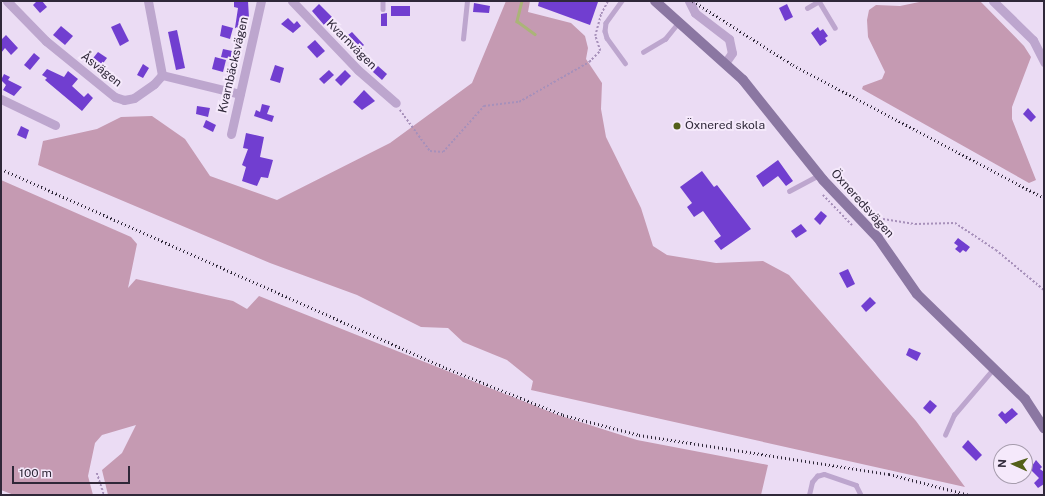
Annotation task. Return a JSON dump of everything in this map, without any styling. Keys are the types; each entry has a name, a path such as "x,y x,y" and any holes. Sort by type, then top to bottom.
{"street":[{"name":"Åsvägen","path":"7,1 46,41 115,97 124,100 134,98 148,89 162,75"},
{"path":"148,1 162,75 240,94"},
{"name":"Kvarnbäcksvägen","path":"231,134 261,1"},
{"name":"Kvarnvägen","path":"292,1 358,70 396,103"},
{"name":"Öxneredsvägen","path":"655,1 725,62 767,107 819,175 878,238 917,294 1025,399 1044,428"},
{"path":"689,1 695,13 729,39 732,53 725,62"},
{"path":"993,1 1033,40 1044,62"},
{"path":"1,99 55,125"}],"lane":[{"path":"383,1 383,9"},
{"path":"463,39 468,1"},
{"path":"622,1 606,23 606,31 607,38 625,63"},
{"path":"807,8 819,1 835,28"},
{"path":"643,52 665,39 679,21"},
{"path":"789,190 819,175"},
{"path":"945,435 954,415 994,368"},
{"path":"809,495 812,482 817,476 824,474 856,486 862,495"}],"path":[{"path":"396,103 430,151 443,152 484,106 519,102 589,62 600,52 595,36 600,14 608,1"},
{"path":"875,221 883,219 915,224 955,223 996,250 1044,290"},
{"path":"97,473 104,495"}],"shaded area":[{"path":"506,1 530,1 528,12 571,23 585,36 588,48 586,59 602,83 601,109 606,137 641,208 653,246 667,255 716,263 763,261 789,275 916,421 965,487 531,390 533,381 507,360 463,342 448,328 421,327 357,295 270,263 38,165 43,141 97,129 121,117 152,116 185,139 210,176 277,200 390,143 472,83"},
{"path":"924,1 980,1 1024,46 1031,57 1012,107 1012,119 1036,180 1029,183 862,89 863,86 882,79 885,72 868,37 867,20 869,10 876,5 900,6"},
{"path":"1,180 131,237 137,244 128,288 136,279 233,301 247,309 259,296 558,415 637,440 768,465 761,495 108,495 102,470 122,453 136,425 102,435 95,443 88,476 93,495 14,495 1,490"}],"building":[{"path":"37,1 42,1 47,7 40,13 33,5"},
{"path":"234,1 248,1 249,18 245,17 243,29 235,28 238,8 234,7"},
{"path":"539,1 598,2 590,25 538,6"},
{"path":"474,3 490,6 489,13 473,12"},
{"path":"319,4 332,17 324,25 312,11"},
{"path":"787,4 793,17 785,21 779,8"},
{"path":"391,6 410,6 410,16 391,16"},
{"path":"387,13 387,26 381,26 381,14"},
{"path":"288,18 294,24 297,21 301,26 293,33 281,24"},
{"path":"120,23 129,41 120,46 111,27"},
{"path":"222,25 233,28 230,39 220,36"},
{"path":"61,26 73,36 65,45 53,35"},
{"path":"818,27 820,31 823,29 828,36 825,38 827,41 820,46 811,33"},
{"path":"177,30 185,68 176,70 168,32"},
{"path":"352,32 364,45 355,53 343,39"},
{"path":"6,35 18,48 11,55 5,48 1,53 1,40"},
{"path":"315,40 325,51 317,58 307,47"},
{"path":"223,49 232,51 231,59 221,57"},
{"path":"98,52 107,58 98,70 89,63"},
{"path":"34,53 40,58 30,70 24,65"},
{"path":"215,57 226,60 223,72 212,69"},
{"path":"143,64 149,68 143,78 137,75"},
{"path":"275,65 284,68 280,83 270,80"},
{"path":"378,66 387,74 382,80 373,72"},
{"path":"47,69 64,77 68,71 78,79 72,86 84,97 88,93 93,98 82,111 45,80 47,78 42,75"},
{"path":"329,70 334,75 324,84 319,79"},
{"path":"345,70 351,76 341,86 335,80"},
{"path":"4,74 10,77 8,80 22,87 14,96 3,90 6,85 1,80"},
{"path":"364,90 375,101 362,110 353,102"},
{"path":"262,104 270,106 267,114 274,116 272,122 254,116 256,110 260,112"},
{"path":"197,106 210,108 208,117 196,114"},
{"path":"1028,108 1036,117 1031,122 1023,114"},
{"path":"206,120 216,125 213,132 203,127"},
{"path":"21,126 29,130 26,139 17,135"},
{"path":"246,133 264,137 260,157 273,160 268,178 261,177 257,186 242,181 246,167 242,165 248,149 243,148"},
{"path":"778,160 793,181 786,186 778,176 763,187 756,176"},
{"path":"702,171 714,187 717,185 751,229 721,250 714,241 721,236 703,211 694,217 687,207 692,203 680,187"},
{"path":"821,211 827,216 820,225 814,219"},
{"path":"801,224 807,231 796,238 791,231"},
{"path":"958,238 970,247 966,252 963,250 960,253 955,249 958,246 954,243"},
{"path":"848,269 855,284 847,288 839,273"},
{"path":"870,297 876,303 866,312 861,306"},
{"path":"909,348 921,353 917,361 906,355"},
{"path":"930,400 937,406 930,414 923,408"},
{"path":"1012,408 1018,414 1006,424 998,415 1002,411 1005,414"},
{"path":"968,440 982,455 976,461 962,447"},
{"path":"1036,460 1042,467 1040,469 1044,472 1044,484 1038,488 1034,483 1039,478 1033,472 1033,464"}],"waterway":[{"path":"522,1 517,21 535,34"}],"railway":[{"path":"693,1 793,65 1044,198"},
{"path":"1,169 446,368 563,415 639,435 889,474 969,495"}],"place":[{"name":"Öxnered skola","path":"677,126"}]}
